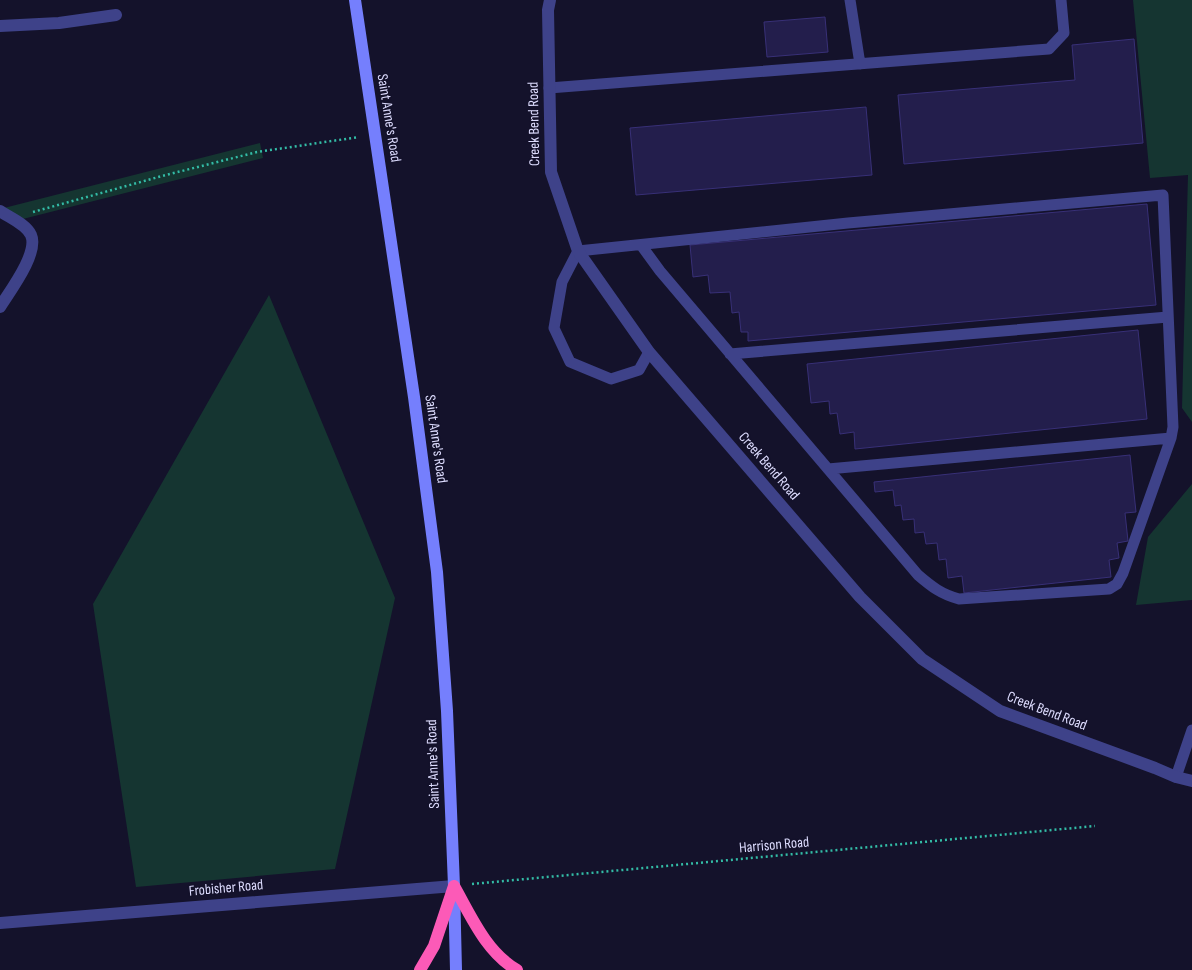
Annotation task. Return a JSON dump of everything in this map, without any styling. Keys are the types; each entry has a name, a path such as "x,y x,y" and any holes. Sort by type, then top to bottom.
{"highway":[{"path":"420,970 434,946 454,886"},
{"path":"454,886 490,946 501,958 516,970"}],"main road":[{"name":"Saint Anne's Road","path":"355,0 376,135 438,572 447,711 456,970"}],"street":[{"name":"Creek Bend Road","path":"550,0 548,10 551,172 578,252 649,352 860,597 922,659 1000,711 1176,777 1192,780"},
{"path":"0,26 60,23 116,14"},
{"path":"0,211 24,226 32,236 32,253 0,307"},
{"name":"Frobisher Road","path":"0,923 454,886"}],"lane":[{"path":"850,0 860,64"},
{"path":"549,88 1048,49 1064,33 1062,0"},
{"path":"641,245 660,271 918,575 934,589 946,596 959,600 1109,589 1117,584 1123,573 1171,438 1173,426 1163,195 848,223 641,245 578,252 562,282 554,328 570,362 611,379 639,370 649,352"},
{"path":"730,354 1168,317"},
{"path":"828,469 1171,438"},
{"path":"1176,777 1192,730"}],"path":[{"path":"11,218 162,176 257,152 376,135"},
{"name":"Harrison Road","path":"454,886 1095,826"}],"green space":[{"path":"1133,0 1192,0 1192,422 1182,408 1188,175 1150,178"},
{"path":"260,143 263,158 15,221 0,209"},
{"path":"269,295 395,598 335,869 136,887 93,604"},
{"path":"1192,484 1192,600 1136,605 1148,537"}],"building":[{"path":"825,17 828,52 767,57 764,22"},
{"path":"1134,39 1143,143 904,164 898,95 1075,80 1072,45"},
{"path":"866,107 872,175 636,195 630,128"},
{"path":"1147,204 1156,305 748,341 748,332 741,332 739,312 732,313 730,292 710,293 708,275 693,277 690,245"},
{"path":"1138,330 1147,419 855,449 854,432 840,434 837,413 830,414 829,401 811,403 807,364"},
{"path":"1130,455 1136,512 1125,513 1128,541 1117,543 1119,558 1109,560 1111,577 964,593 962,576 948,578 946,559 939,560 937,543 926,544 924,532 915,533 914,519 903,520 901,505 895,506 893,490 875,492 874,482"}]}
